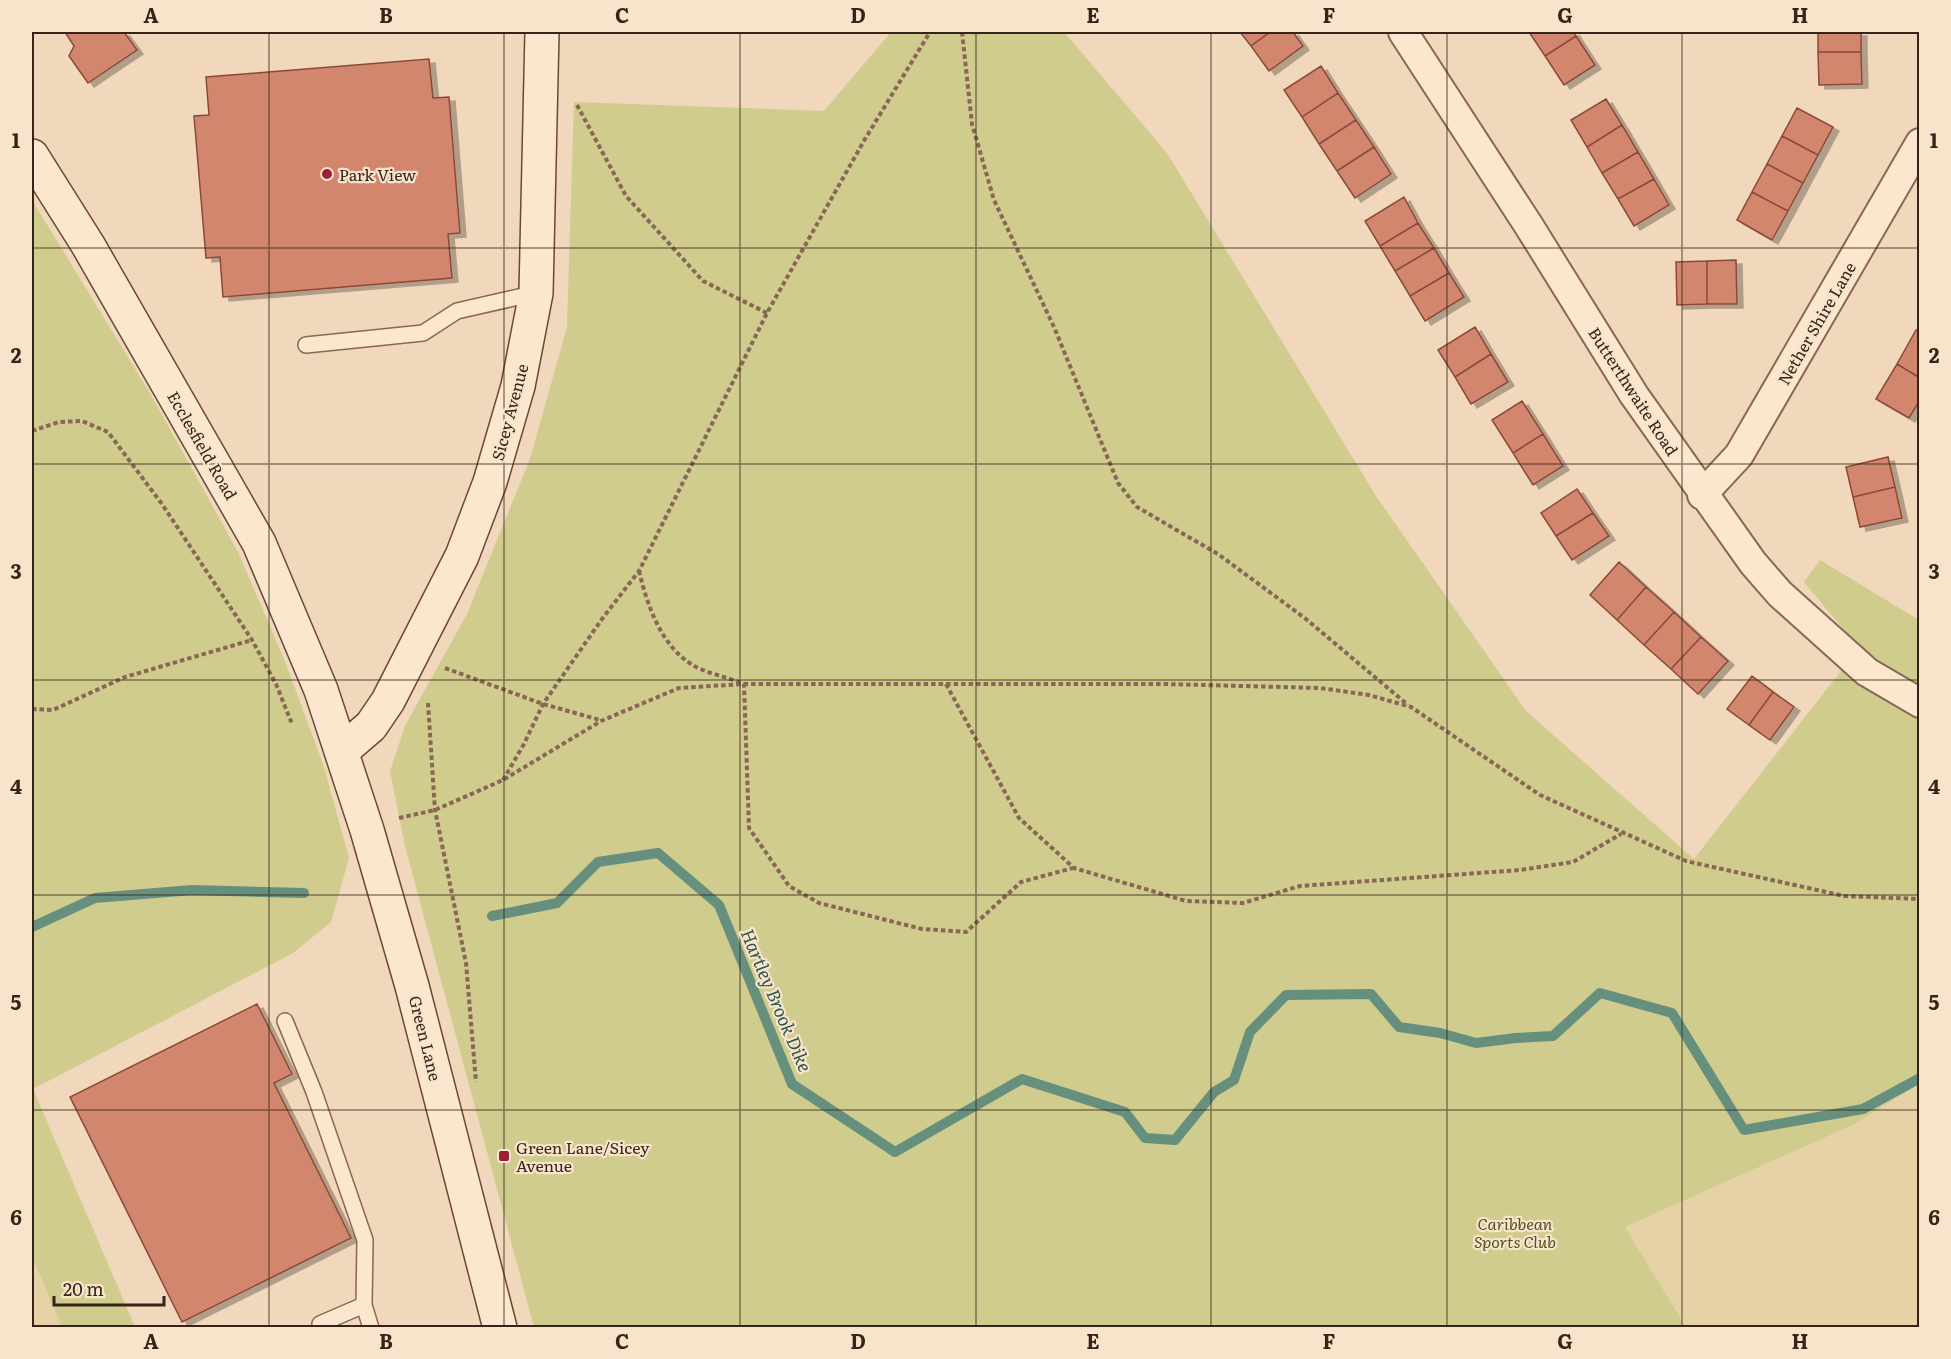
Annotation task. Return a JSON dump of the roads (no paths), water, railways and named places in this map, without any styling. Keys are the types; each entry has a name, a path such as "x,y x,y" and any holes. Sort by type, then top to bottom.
{"main road":[{"name":"Sicey Avenue","path":"342,751 371,726 419,658 490,482 518,386 536,293 542,32"},
{"name":"Ecclesfield Road","path":"32,156 88,245 259,543 321,690 342,751"},
{"name":"Green Lane","path":"342,751 412,986 500,1328"}],"street":[{"name":"Butterthwaite Road","path":"1402,32 1529,226 1634,395 1702,495 1753,564 1780,594 1867,672 1920,703"},
{"name":"Nether Shire Lane","path":"1702,495 1739,455 1920,143"}],"lane":[{"path":"306,345 423,333 457,310 536,293"},
{"path":"285,1021 314,1092 365,1240 364,1305 371,1328"},
{"path":"320,1324 364,1305"}],"waterway":[{"name":"Hartley Brook Dike","path":"492,916 557,903 598,862 658,853 719,905 792,1084 895,1152 1022,1079 1125,1112 1145,1138 1175,1140 1214,1092 1234,1080 1250,1032 1286,995 1371,994 1399,1027 1440,1033 1476,1043 1553,1036 1600,993 1672,1013 1744,1130 1863,1109 1920,1078"},
{"name":"Hartley Brook Dike","path":"32,927 95,898 192,890 304,893"}],"place":[{"name":"Park View","path":"327,174"},
{"name":"Green Lane/Sicey Avenue","path":"504,1156"}],"park label":[{"name":"Caribbean Sports Club","path":"1515,1232"}]}
